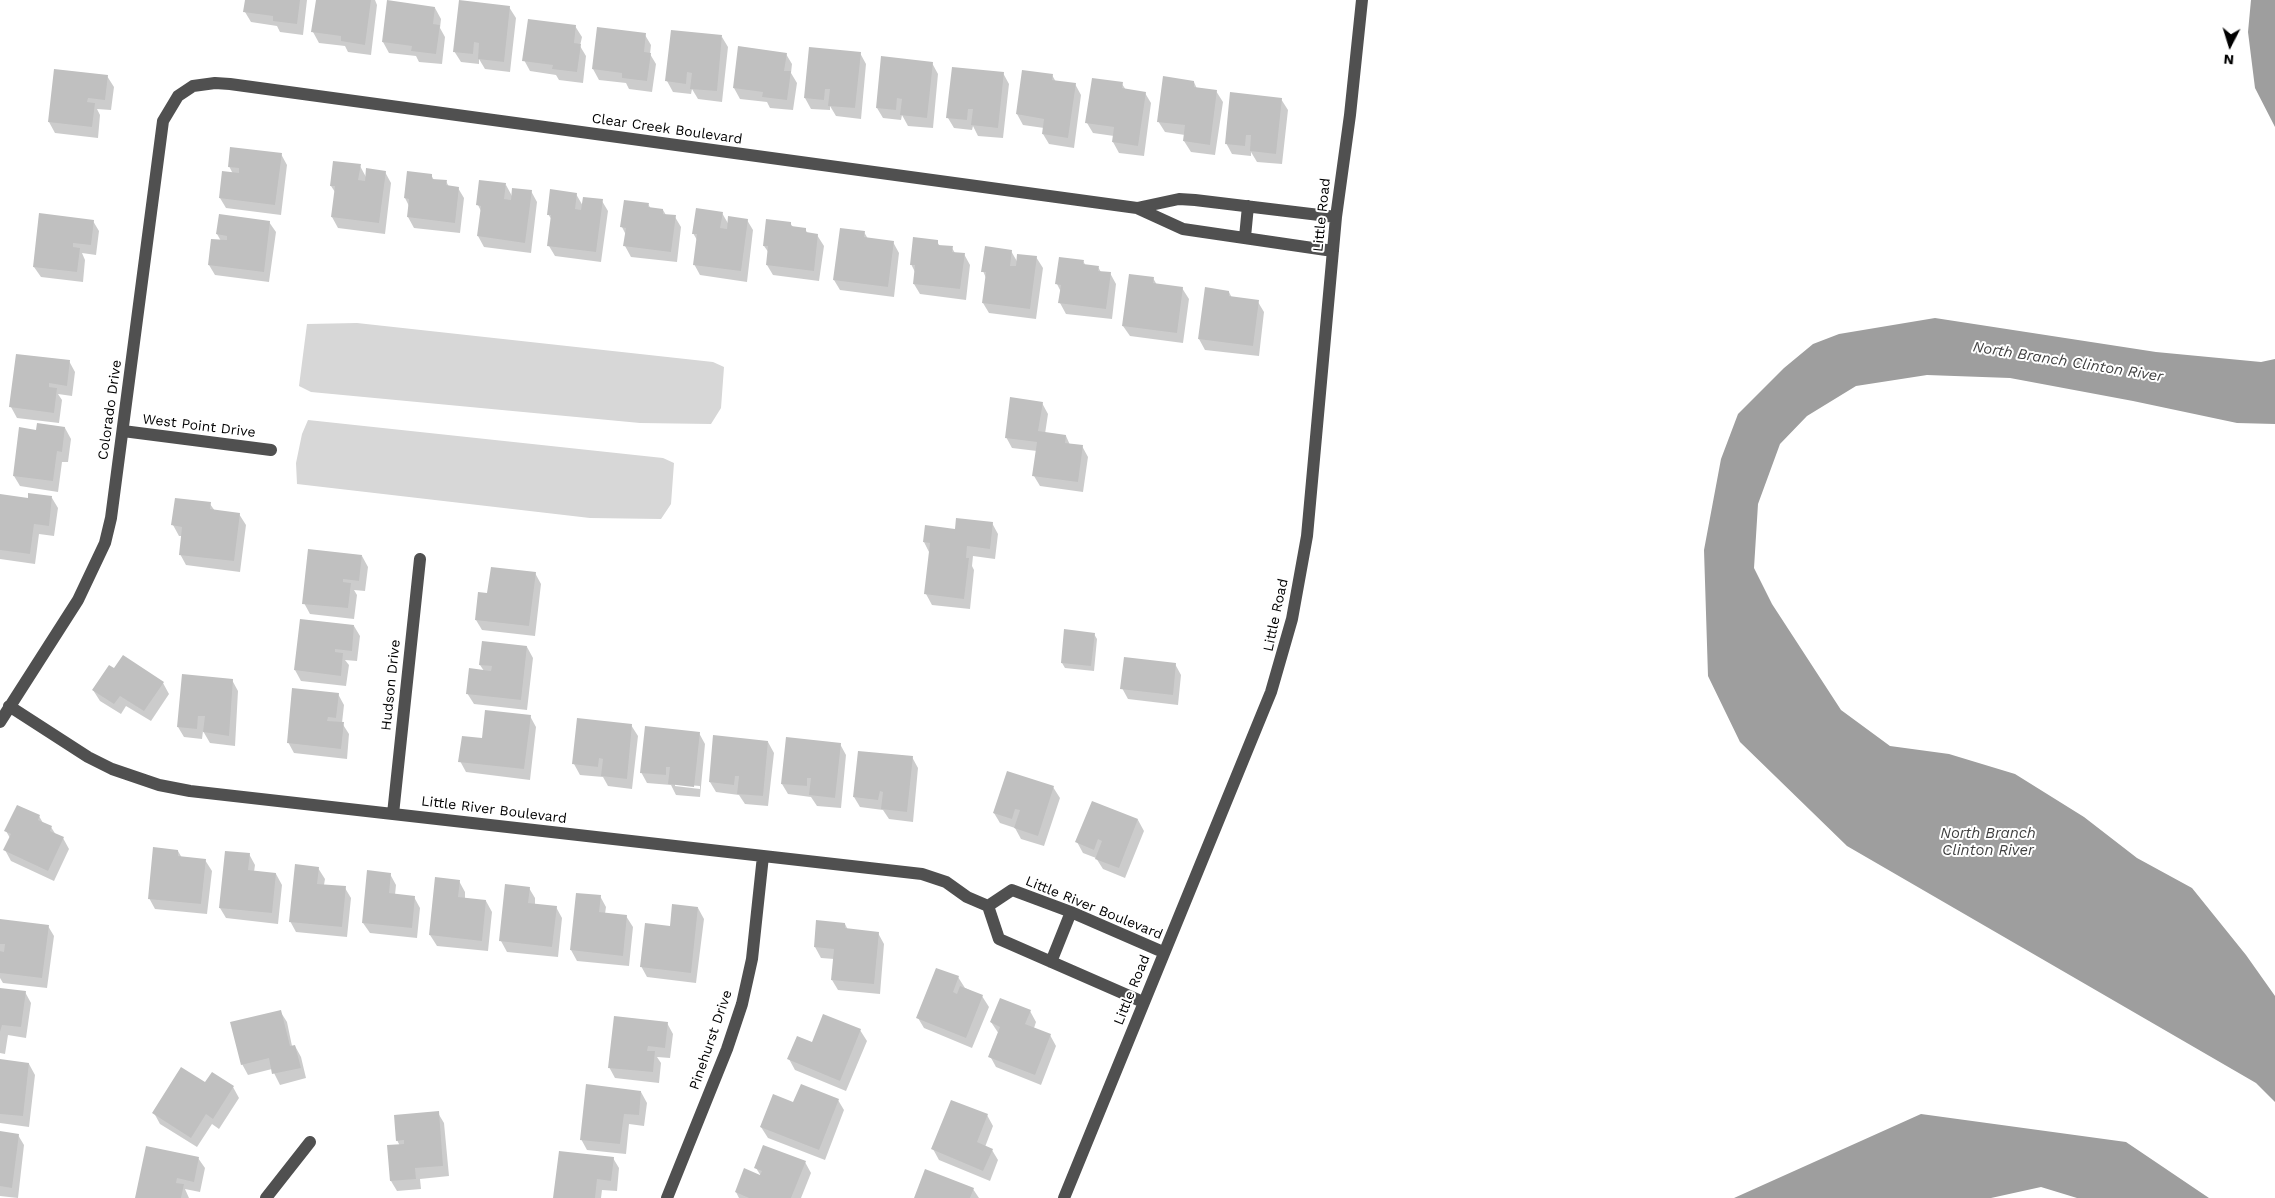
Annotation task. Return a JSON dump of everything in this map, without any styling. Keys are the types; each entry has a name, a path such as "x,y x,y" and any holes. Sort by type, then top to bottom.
{"street":[{"name":"Little Road","path":"1064,1198 1163,952 1271,692 1292,619 1307,536 1336,217 1350,115 1362,0"},
{"name":"Clear Creek Boulevard","path":"193,86 215,83 230,84 1138,208 1183,229 1245,236 1333,251"},
{"name":"Colorado Drive","path":"0,722 78,600 105,543 111,518 123,431 163,121 178,96 193,86"},
{"name":"Clear Creek Boulevard","path":"1138,208 1180,199 1336,217"},
{"path":"1245,236 1248,206"},
{"name":"West Point Drive","path":"123,431 271,450"},
{"name":"Hudson Drive","path":"393,814 420,559"},
{"name":"Little River Boulevard","path":"9,706 88,757 112,769 159,785 190,791 922,874 946,882 967,896 988,906 1012,890 1071,912 1163,952"},
{"name":"Pinehurst Drive","path":"667,1198 727,1049 742,1004 752,959 763,856"},
{"path":"988,906 999,939 1143,1002"},
{"path":"1051,962 1071,912"},
{"path":"266,1198 310,1142"}],"shaded area":[{"path":"357,323 713,362 724,367 721,408 711,424 640,423 311,392 299,386 307,324"},
{"path":"308,420 663,458 674,463 671,504 661,519 590,518 297,484 296,463 302,434"}],"water":[{"path":"2251,0 2275,0 2275,127 2255,88 2248,32"},
{"name":"North Branch Clinton River","path":"1935,318 2156,352 2261,362 2275,359 2275,424 2237,423 2010,378 1927,375 1856,386 1807,416 1780,444 1758,504 1754,568 1772,604 1841,710 1890,746 1949,754 2015,774 2084,817 2137,858 2192,888 2246,955 2275,996 2275,1102 2256,1083 1847,846 1740,742 1708,676 1704,550 1721,459 1738,414 1784,368 1813,344 1839,334"},
{"path":"1921,1114 2126,1142 2209,1198 2077,1198 2041,1187 1991,1198 1734,1198"}],"building":[{"path":"245,0 300,0 297,24 273,21 273,16 243,12"},
{"path":"316,0 371,0 365,45 341,41 341,36 311,32"},
{"path":"387,0 435,7 433,24 440,25 436,54 411,51 412,46 382,42"},
{"path":"459,0 510,6 504,62 478,59 479,43 474,42 473,54 453,52"},
{"path":"528,19 576,25 574,43 581,44 577,72 552,69 553,65 522,61"},
{"path":"597,27 646,33 644,52 651,53 647,81 622,78 622,73 592,69"},
{"path":"671,30 722,35 717,91 690,89 692,73 687,72 686,84 665,81"},
{"path":"738,46 787,53 784,71 791,71 787,100 762,97 763,92 733,88"},
{"path":"809,47 861,52 855,108 828,106 830,89 825,89 824,100 804,98"},
{"path":"881,56 933,62 927,118 900,115 902,99 897,98 896,110 876,108"},
{"path":"952,67 1004,72 998,128 971,125 973,109 968,109 967,120 946,118"},
{"path":"54,69 108,75 105,100 88,98 87,102 95,103 92,127 48,122"},
{"path":"1022,70 1053,74 1052,80 1076,83 1068,138 1042,134 1044,119 1016,114"},
{"path":"1163,76 1194,81 1194,87 1217,90 1210,145 1183,141 1185,125 1157,122"},
{"path":"1092,78 1123,82 1122,88 1146,92 1138,146 1112,142 1114,127 1085,123"},
{"path":"1230,92 1282,98 1276,154 1250,151 1251,135 1246,135 1245,146 1225,144"},
{"path":"230,147 282,153 275,205 219,198 222,171 239,173 239,168 228,167"},
{"path":"333,161 361,164 358,180 365,181 366,168 386,171 379,223 331,217 335,186 330,186"},
{"path":"407,171 432,174 432,179 447,180 446,185 459,187 455,223 407,217 409,199 404,198"},
{"path":"479,180 506,183 504,199 511,200 512,188 532,190 525,243 477,236 481,206 476,205"},
{"path":"550,189 577,193 575,209 581,210 583,197 603,199 596,252 547,246 551,215 547,215"},
{"path":"624,200 649,203 648,207 663,209 663,214 676,215 671,252 623,246 626,228 620,227"},
{"path":"696,208 723,212 720,228 727,229 728,216 748,219 741,271 693,265 697,234 692,234"},
{"path":"39,213 94,220 91,245 73,243 73,247 80,248 77,272 33,267"},
{"path":"219,214 270,221 264,272 208,265 211,239 227,240 227,236 216,234"},
{"path":"766,219 791,222 791,226 806,228 806,232 818,234 814,271 766,265 768,246 763,246"},
{"path":"840,228 865,231 864,237 894,241 888,287 833,280"},
{"path":"913,237 938,240 938,245 953,246 952,252 965,253 960,289 913,284 915,265 910,265"},
{"path":"985,246 1012,250 1010,266 1016,266 1017,254 1037,256 1030,309 982,303 986,272 981,272"},
{"path":"1059,257 1084,260 1083,264 1099,266 1098,271 1111,272 1106,309 1058,303 1061,285 1055,284"},
{"path":"1129,274 1154,277 1153,283 1183,287 1177,333 1122,326"},
{"path":"1205,287 1229,291 1229,296 1259,300 1253,346 1198,339"},
{"path":"16,354 70,360 67,386 49,383 49,387 57,388 54,413 9,407"},
{"path":"1010,397 1043,402 1038,431 1066,435 1065,443 1083,445 1078,482 1032,476 1037,442 1005,438"},
{"path":"37,423 65,427 62,452 57,451 53,481 13,476 19,427 36,430"},
{"path":"28,493 52,496 49,526 34,524 30,554 0,550 0,494 28,498"},
{"path":"175,498 211,502 210,509 240,513 234,561 179,555 182,527 171,525"},
{"path":"956,518 993,522 990,549 967,546 966,558 969,558 964,599 924,594 930,543 923,542 925,525 955,529"},
{"path":"308,549 362,555 359,581 343,579 343,582 351,583 348,608 302,604"},
{"path":"491,567 536,572 529,626 475,620 478,592 487,593"},
{"path":"300,619 354,625 352,651 335,649 335,652 343,653 341,676 294,670"},
{"path":"1064,629 1095,633 1091,666 1061,663"},
{"path":"482,641 527,646 521,700 466,694 469,668 491,671 492,666 479,665"},
{"path":"123,655 164,682 144,711 120,696 114,704 92,690 109,665 114,668"},
{"path":"1124,657 1176,663 1173,695 1120,689"},
{"path":"182,674 233,679 229,736 203,732 205,716 198,716 197,729 177,727"},
{"path":"292,688 339,693 336,718 328,717 327,721 344,722 341,749 287,743"},
{"path":"485,710 531,715 524,769 458,762 462,736 482,738"},
{"path":"577,718 632,724 627,779 601,776 603,759 599,758 598,767 572,764"},
{"path":"645,726 700,732 694,787 668,784 670,767 666,767 666,775 640,773"},
{"path":"713,735 768,741 763,796 737,794 739,776 735,776 734,785 709,782"},
{"path":"786,737 841,743 835,798 809,795 811,778 807,778 807,786 781,784"},
{"path":"858,751 913,756 907,812 881,809 883,792 880,791 878,800 853,797"},
{"path":"1007,771 1054,786 1038,836 1014,828 1020,810 1015,809 1012,819 993,813"},
{"path":"1092,801 1138,819 1119,868 1095,859 1102,841 1098,839 1094,850 1075,842"},
{"path":"17,805 40,815 38,820 52,826 50,831 64,837 48,871 3,850 11,834 4,831"},
{"path":"153,847 178,850 178,856 206,859 201,904 148,899"},
{"path":"225,851 250,853 248,870 276,873 272,913 219,908"},
{"path":"295,864 319,867 317,884 346,886 342,927 289,922"},
{"path":"367,870 391,873 389,893 415,896 412,928 362,923"},
{"path":"435,877 460,880 458,897 486,900 482,941 429,935"},
{"path":"505,884 530,887 528,903 557,906 552,947 499,941"},
{"path":"576,893 601,895 599,912 627,915 623,956 570,950"},
{"path":"672,904 698,907 691,973 640,967 645,923 670,926"},
{"path":"0,919 49,925 42,978 0,973 0,951 4,952 5,944 0,944"},
{"path":"816,920 845,923 845,928 879,932 874,984 831,980 834,949 814,947"},
{"path":"936,968 959,976 953,992 957,994 960,986 983,995 966,1038 916,1018"},
{"path":"0,988 26,991 21,1027 2,1025 0,1032"},
{"path":"1000,998 1031,1010 1025,1024 1051,1034 1035,1075 988,1057 1000,1027 990,1022"},
{"path":"281,1010 290,1046 295,1045 301,1068 272,1074 269,1058 241,1065 230,1022"},
{"path":"823,1014 861,1029 840,1081 787,1059 797,1036 812,1042"},
{"path":"614,1016 668,1022 665,1048 648,1046 647,1051 655,1051 653,1072 608,1068"},
{"path":"0,1059 29,1063 23,1116 0,1114"},
{"path":"181,1067 205,1082 212,1072 234,1086 213,1119 206,1114 191,1138 152,1113"},
{"path":"586,1084 641,1091 639,1115 624,1114 620,1144 580,1140"},
{"path":"801,1084 839,1099 819,1150 760,1127 773,1094 793,1102"},
{"path":"951,1100 988,1114 977,1142 993,1149 983,1171 931,1149"},
{"path":"439,1111 443,1166 415,1168 416,1179 390,1181 387,1145 404,1144 404,1140 396,1141 394,1115"},
{"path":"0,1131 19,1134 12,1188 0,1186"},
{"path":"763,1145 806,1161 791,1198 749,1198 735,1192 744,1168 760,1175 762,1171 754,1168"},
{"path":"146,1146 199,1157 194,1182 177,1178 176,1183 184,1184 181,1198 135,1198"},
{"path":"559,1151 614,1157 611,1181 597,1179 595,1198 553,1198"},
{"path":"925,1169 974,1188 970,1198 914,1198"}]}
